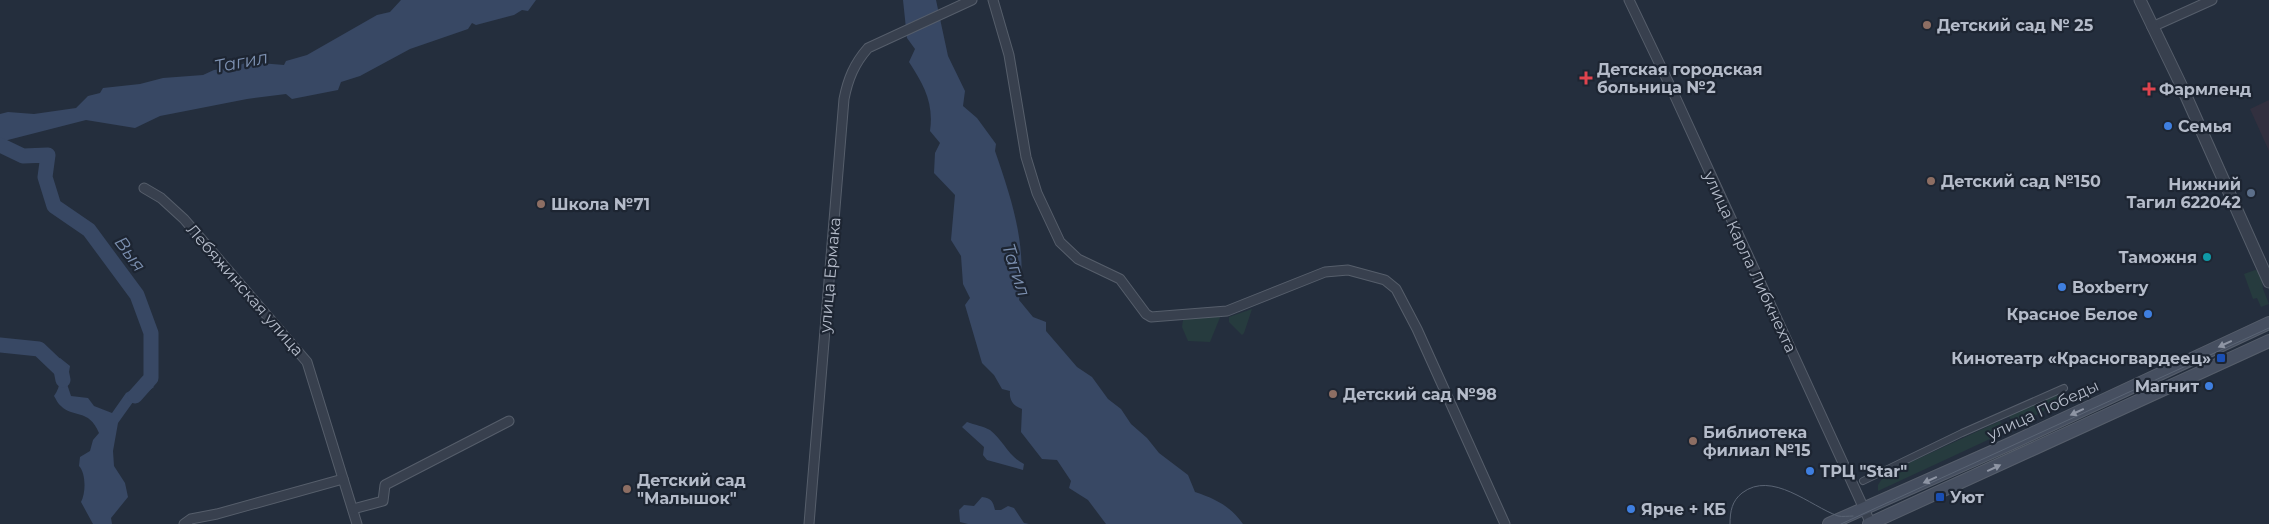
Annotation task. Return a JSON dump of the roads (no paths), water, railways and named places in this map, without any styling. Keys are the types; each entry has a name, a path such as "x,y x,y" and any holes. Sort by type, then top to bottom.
{"main road":[{"name":"улица Победы","path":"1829,524 1996,450 2269,323"},
{"name":"улица Победы","path":"1870,524 2269,341"}],"street":[{"path":"993,0 1009,55 1026,157 1037,193 1060,242 1078,259 1120,280 1146,314 1151,317 1227,311 1325,272 1348,270 1385,280 1396,289 1417,329 1504,524"},
{"name":"улица Карла Либкнехта","path":"1629,0 1870,524"},
{"path":"2140,0 2184,92 2269,282"},
{"path":"2152,27 2212,0"},
{"name":"улица Ермака","path":"809,524 844,99 848,77 858,59 868,48 881,40 968,2"},
{"name":"Лебяжинская улица","path":"144,188 161,198 184,219 307,362 357,524"},
{"path":"1863,481 1962,433 2064,388"},
{"path":"353,509 383,501 385,485 509,421"},
{"path":"184,524 191,519 217,514 343,479"}],"water":[{"path":"401,0 536,0 528,11 522,10 514,15 476,25 472,23 468,29 410,49 360,76 341,82 338,90 292,99 286,94 247,99 160,116 135,128 86,120 0,142 0,114 8,112 34,114 76,108 88,96 100,93 103,88 140,84 163,78 203,75 214,70 234,67 248,62 284,65 286,61 307,55 377,15 390,12"},
{"name":"Тагил","path":"903,0 936,0 948,56 965,91 963,106 977,118 996,144 995,151 1017,224 1020,243 1021,281 1019,300 1033,317 1046,322 1046,331 1077,367 1092,377 1108,399 1121,409 1131,424 1147,438 1159,453 1188,475 1195,492 1210,497 1222,504 1233,512 1243,524 1106,524 1088,500 1069,488 1071,481 1057,460 1042,459 1021,432 1022,409 1011,400 1010,391 1002,389 994,375 982,363 965,305 970,298 963,284 961,256 951,240 955,195 934,173 935,153 940,143 930,131 931,112 927,95 909,62 915,49 907,38"},
{"path":"60,358 70,366 67,384 71,396 88,398 94,406 112,413 126,393 147,381 154,387 133,402 118,423 113,451 114,466 125,483 128,497 111,518 112,524 93,524 81,502 84,494 84,483 83,473 79,466 80,457 90,451 93,440 99,433 90,420 65,410 54,396 59,380 52,365"},
{"path":"967,422 990,430 1014,457 1024,464 1023,470 987,460 983,455 984,447 962,427"},
{"path":"982,497 991,500 995,510 1001,510 1008,506 1014,508 1024,523 1029,524 968,524 960,522 959,510 964,505 974,506"}],"waterway":[{"name":"Выя","path":"0,145 23,156 48,155 45,177 54,206 89,230 137,295 151,333 151,378 135,396"},
{"name":"Выя","path":"0,345 39,349 61,370 63,380"}],"tram line":[{"path":"1841,524 2269,328"},
{"path":"1730,524 1730,515 1736,499 1742,493 1754,487 1766,485 1791,492 1838,516 1853,516"}],"place":[{"name":"Детский сад № 25","path":"1927,25"},
{"name":"Детская городская больница №2","path":"1586,78"},
{"name":"Фармленд","path":"2149,89"},
{"name":"Семья","path":"2168,126"},
{"name":"Детский сад №150","path":"1931,181"},
{"name":"Нижний Тагил 622042","path":"2251,193"},
{"name":"Школа №71","path":"541,204"},
{"name":"Таможня","path":"2207,257"},
{"name":"Boxberry","path":"2062,287"},
{"name":"Красное Белое","path":"2148,314"},
{"name":"Кинотеатр «Красногвардеец»","path":"2221,358"},
{"name":"Магнит","path":"2209,386"},
{"name":"Детский сад №98","path":"1333,394"},
{"name":"Библиотека филиал №15","path":"1693,441"},
{"name":"ТРЦ \"Star\"","path":"1810,471"},
{"name":"Детский сад \"Малышок\"","path":"627,489"},
{"name":"Уют","path":"1940,497"},
{"name":"Ярче + КБ","path":"1631,509"}]}
